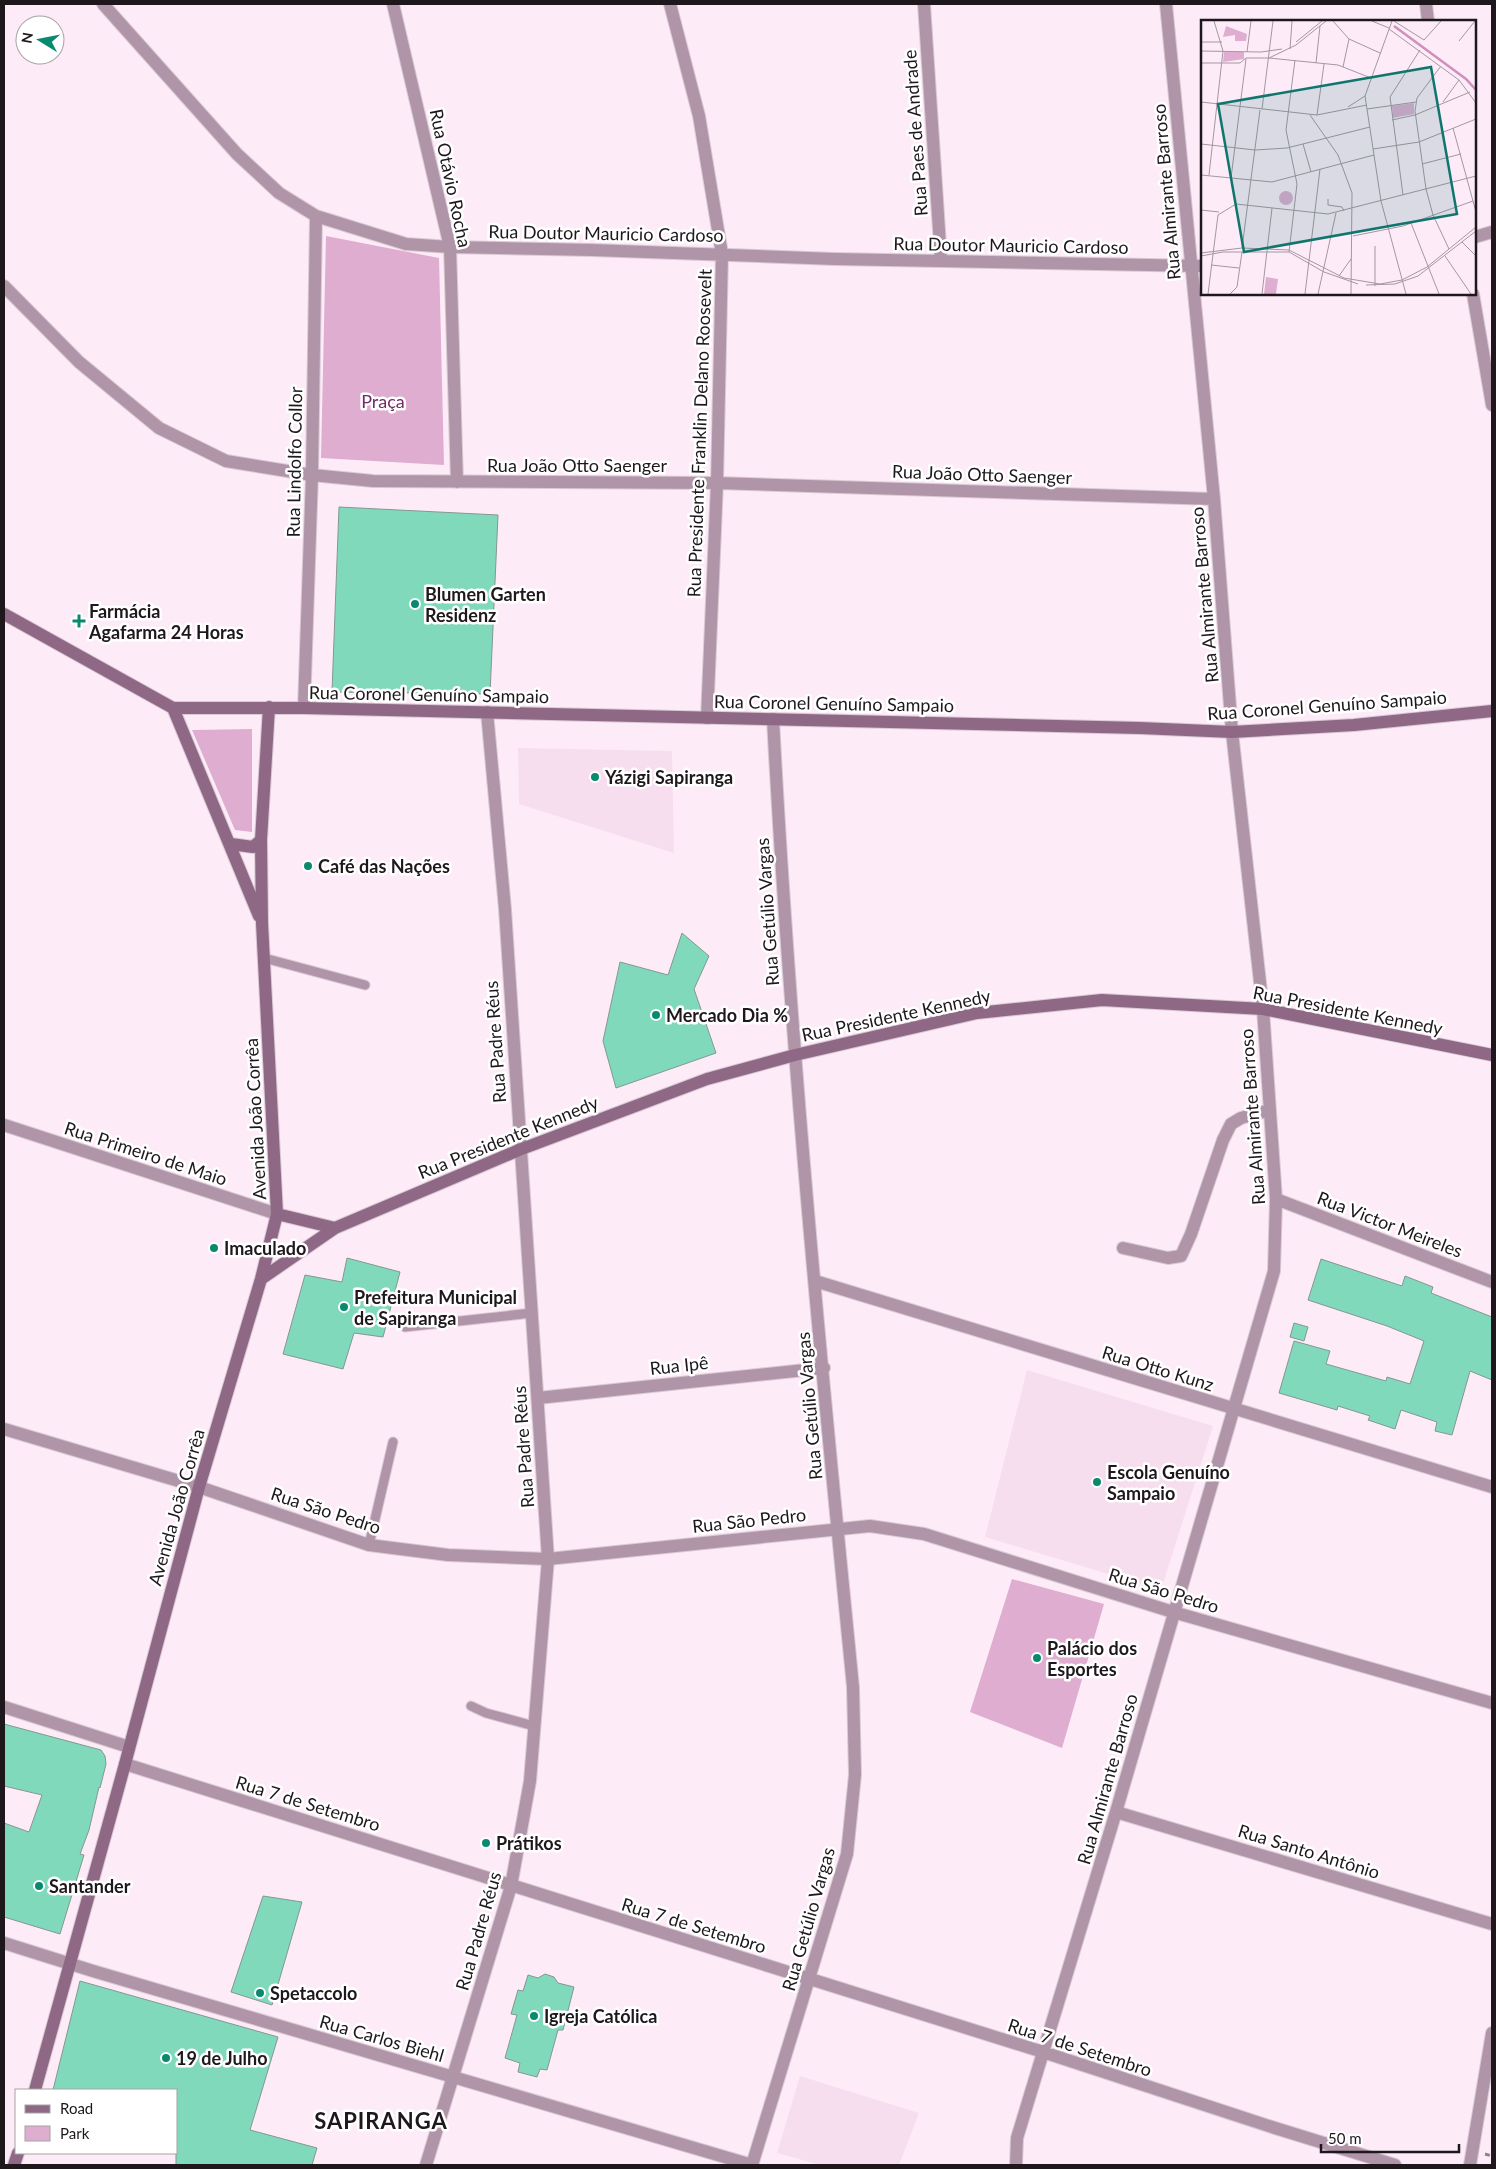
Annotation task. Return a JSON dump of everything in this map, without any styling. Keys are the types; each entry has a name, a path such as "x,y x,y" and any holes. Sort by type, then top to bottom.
{"main road":[{"path":"4,614 173,708"},
{"name":"Rua Coronel Genuíno Sampaio","path":"173,708 269,707 1140,728 1232,732 1354,725 1492,711"},
{"name":"Avenida João Corrêa","path":"35,2089 199,1487 261,1279 277,1214 262,923 261,840 269,707"},
{"name":"Avenida João Corrêa","path":"173,708 231,844 262,923"},
{"path":"231,844 253,847 261,840"},
{"name":"Rua Presidente Kennedy","path":"261,1279 335,1228 520,1150 707,1079 977,1013 1102,1000 1263,1009 1492,1055"},
{"path":"277,1214 335,1228"}],"street":[{"name":"Rua Doutor Mauricio Cardoso","path":"103,4 237,154 279,193 316,216 406,244 835,259 1196,267"},
{"name":"Rua Otávio Rocha","path":"393,4 450,247 457,482"},
{"name":"Rua Presidente Franklin Delano Roosevelt","path":"670,4 699,116 722,254 717,483 707,718"},
{"name":"Rua Paes de Andrade","path":"924,4 941,260"},
{"name":"Rua Almirante Barroso","path":"1016,2165 1017,2138 1116,1812 1274,1271 1276,1199 1263,1009 1232,732 1196,267 1166,4"},
{"path":"1426,4 1428,20"},
{"name":"Rua Lindolfo Collor","path":"304,708 312,476 316,216"},
{"path":"1476,237 1492,232"},
{"name":"Rua João Otto Saenger","path":"4,286 80,362 159,428 226,461 312,476 373,481 717,483 1214,499"},
{"path":"1473,295 1492,406"},
{"name":"Rua Padre Réus","path":"426,2165 511,1886 530,1781 548,1559 505,909 487,712"},
{"name":"Rua Getúlio Vargas","path":"752,2165 847,1854 855,1774 854,1687 795,1056 782,880 773,719"},
{"path":"1123,1248 1168,1258 1181,1256 1191,1234 1223,1140 1231,1124 1241,1118 1270,1110"},
{"name":"Rua Primeiro de Maio","path":"4,1125 277,1214"},
{"name":"Rua Victor Meireles","path":"1276,1199 1492,1282"},
{"name":"Rua Otto Kunz","path":"815,1281 1492,1487"},
{"name":"Rua Ipê","path":"538,1398 824,1368"},
{"name":"Rua São Pedro","path":"4,1429 199,1487 369,1545 448,1555 548,1559 870,1526 924,1534 1173,1612 1492,1703"},
{"path":"4,1707 129,1747"},
{"name":"Rua 7 de Setembro","path":"125,1764 1043,2052 1395,2165"},
{"name":"Rua Santo Antônio","path":"1116,1812 1492,1924"},
{"name":"Rua Carlos Biehl","path":"4,1943 453,2078 752,2165"},
{"path":"1470,2165 1492,2033"}],"lane":[{"path":"264,958 365,985"},
{"path":"405,1327 532,1313"},
{"path":"369,1545 393,1442"},
{"path":"471,1706 486,1713 534,1726"}],"shaded area":[{"name":"Yázigi Sapiranga","path":"518,748 672,751 674,853 519,804"},
{"name":"Escola Genuíno Sampaio","path":"1027,1370 1213,1426 1161,1590 985,1537"},
{"path":"800,2076 919,2113 899,2165 820,2165 777,2153"}],"green space":[{"name":"Praça","path":"326,236 439,258 444,465 321,458"},
{"path":"252,729 252,832 235,830 192,730"},
{"name":"Palácio dos Esportes","path":"1012,1579 1104,1604 1062,1748 970,1712"}],"building":[{"name":"Blumen Garten Residenz","path":"339,507 498,515 490,694 332,692"},
{"name":"Mercado Dia %","path":"682,933 709,956 694,989 716,1053 616,1088 603,1041 620,962 668,975"},
{"name":"Prefeitura Municipal de Sapiranga","path":"347,1258 400,1272 383,1337 354,1333 343,1369 283,1354 305,1275 342,1282"},
{"path":"1321,1259 1402,1286 1405,1276 1433,1287 1431,1293 1492,1317 1492,1380 1470,1371 1452,1435 1435,1431 1437,1422 1401,1410 1395,1429 1368,1420 1370,1416 1338,1406 1337,1410 1279,1393 1294,1341 1330,1351 1326,1364 1386,1381 1387,1377 1410,1384 1424,1341 1387,1326 1308,1300"},
{"path":"1294,1323 1308,1327 1304,1341 1290,1337"},
{"path":"4,1724 101,1750 105,1756 106,1764 100,1788 89,1830 80,1854 84,1855 60,1934 4,1917 4,1823 29,1832 42,1795 4,1786"},
{"path":"263,1896 302,1902 272,2005 231,1992"},
{"name":"Igreja Católica","path":"545,1974 554,1977 558,1983 574,1987 563,2030 558,2030 547,2070 540,2069 537,2077 518,2072 520,2063 505,2058 517,2015 511,2014 518,1990 523,1991 528,1975 538,1978"},
{"name":"19 de Julho","path":"80,1981 278,2037 250,2130 317,2148 312,2165 176,2165 176,2154 178,2154 178,2089 53,2089"}],"place":[{"name":"Blumen Garten Residenz","path":"415,604"},
{"name":"Farmácia Agafarma 24 Horas","path":"79,621"},
{"name":"Yázigi Sapiranga","path":"595,777"},
{"name":"Café das Nações","path":"308,866"},
{"name":"Mercado Dia %","path":"656,1015"},
{"name":"Imaculado","path":"214,1248"},
{"name":"Prefeitura Municipal de Sapiranga","path":"344,1307"},
{"name":"Escola Genuíno Sampaio","path":"1097,1482"},
{"name":"Palácio dos Esportes","path":"1037,1658"},
{"name":"Prátikos","path":"486,1843"},
{"name":"Santander","path":"39,1886"},
{"name":"Spetaccolo","path":"260,1993"},
{"name":"Igreja Católica","path":"534,2016"},
{"name":"19 de Julho","path":"166,2058"}],"district":[{"name":"SAPIRANGA","path":"381,2120"}]}
